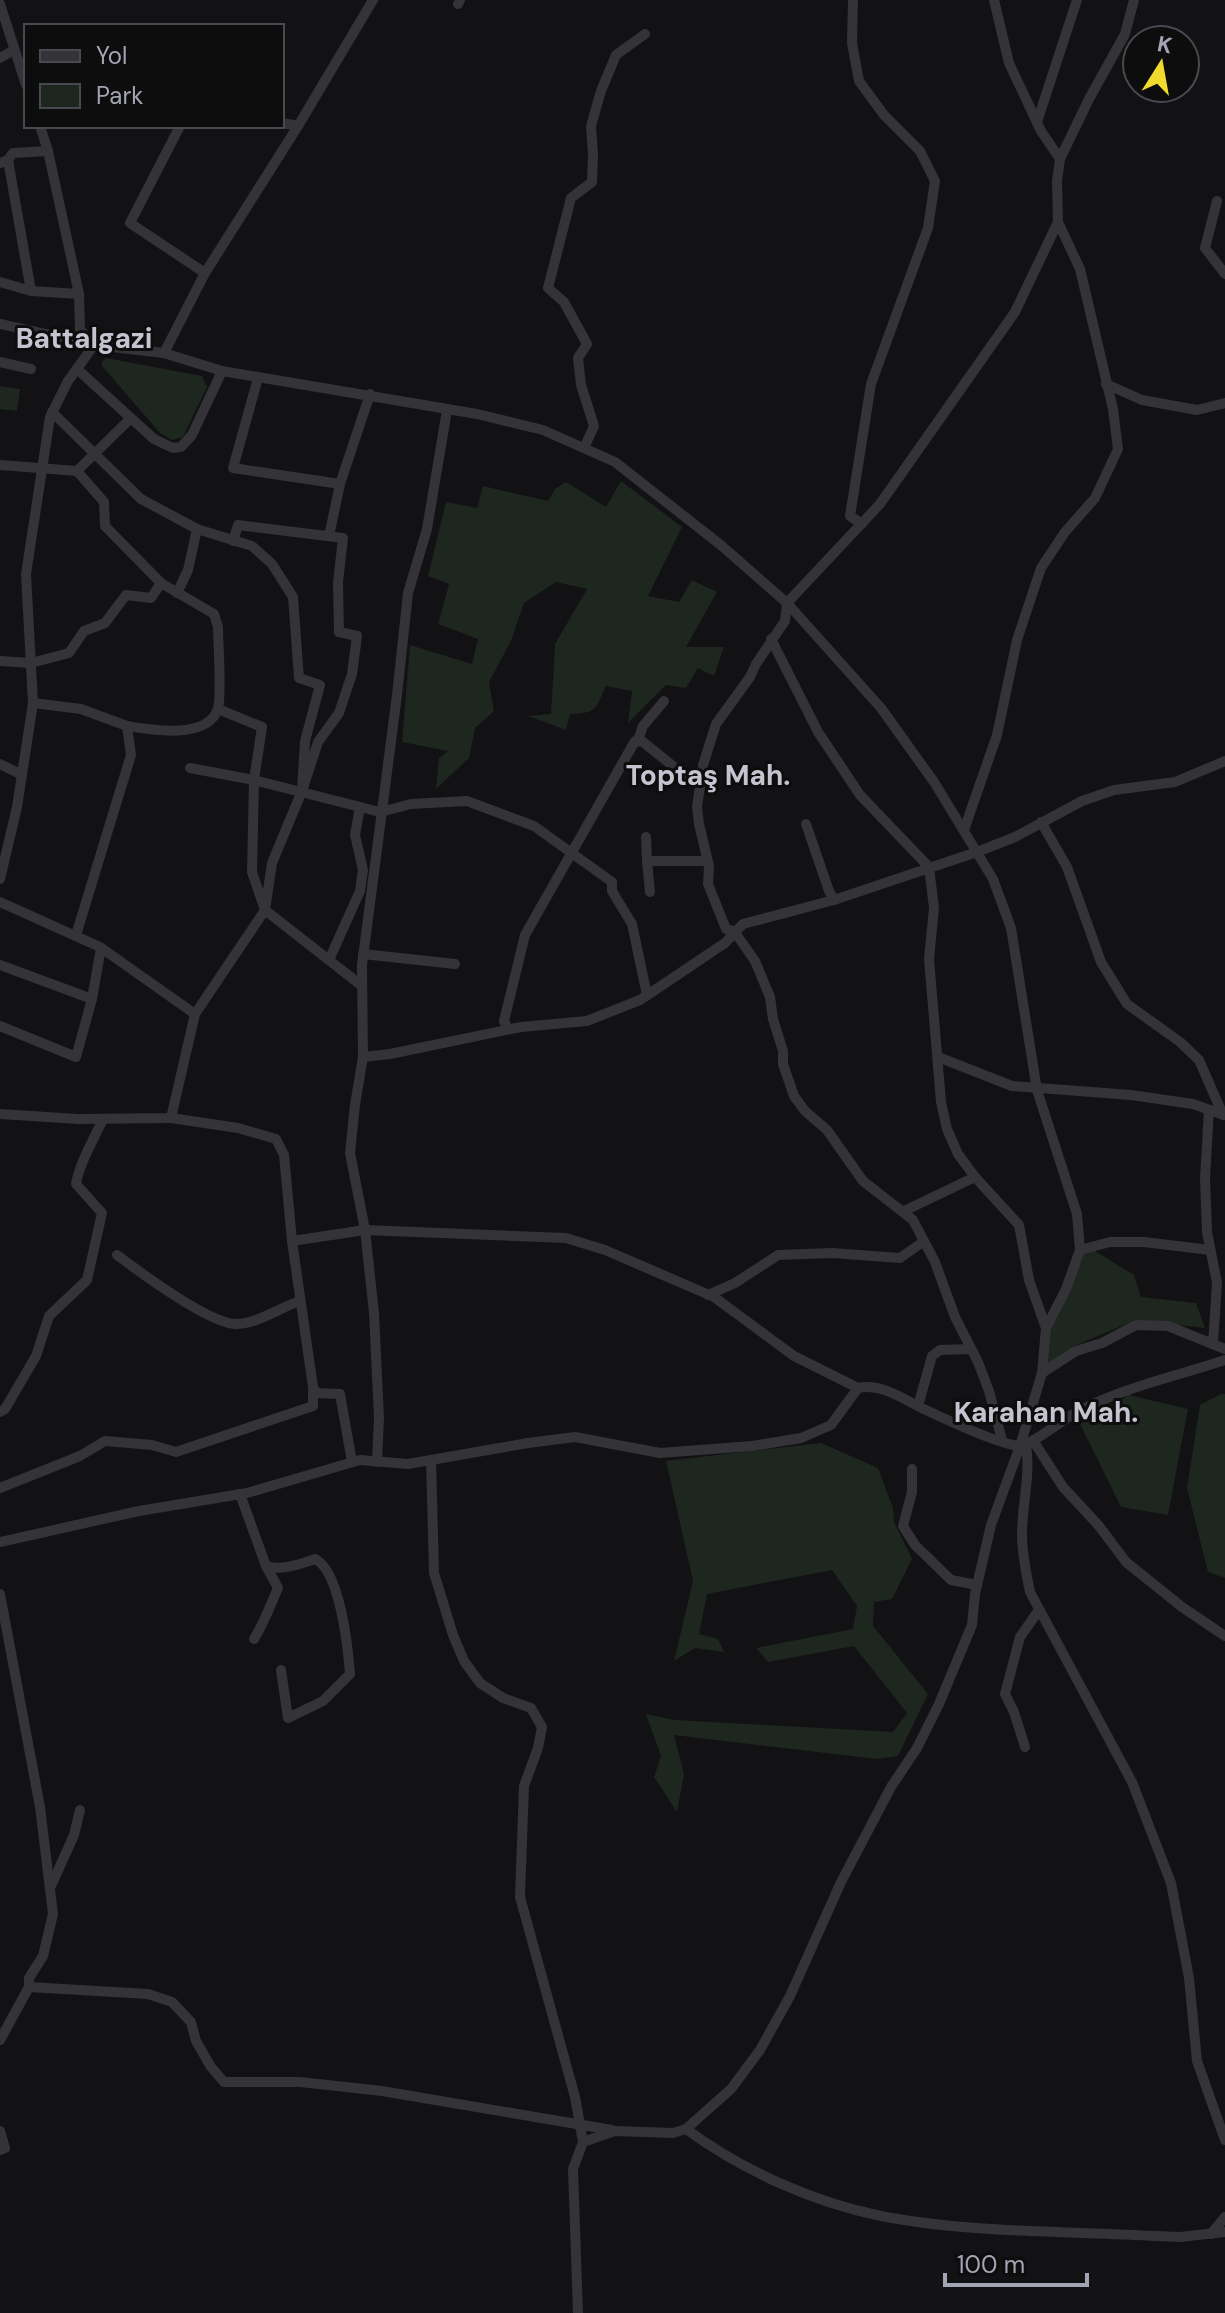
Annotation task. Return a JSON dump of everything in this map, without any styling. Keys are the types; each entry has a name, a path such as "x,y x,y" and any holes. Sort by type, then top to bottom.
{"street":[{"path":"164,353 205,273 373,0"},
{"path":"853,0 852,43 859,81 884,115 920,151 935,181 928,228 871,384 850,516 862,524"},
{"path":"994,0 1009,63 1037,122 1060,159"},
{"path":"1037,122 1077,0"},
{"path":"964,830 997,735 1017,640 1041,568 1065,532 1095,498 1118,449 1080,269 1058,222 1057,181 1060,159 1125,34 1132,0"},
{"path":"0,4 24,79"},
{"path":"584,448 594,426 581,385 578,358 587,344 564,302 548,288 571,198 592,182 591,126 601,91 616,55 645,34"},
{"path":"0,58 14,50"},
{"path":"284,123 298,126"},
{"path":"41,128 79,294 80,330 94,345"},
{"path":"179,128 130,223 205,273"},
{"path":"31,291 4,162 13,153 48,151"},
{"path":"1217,201 1205,248 1225,274"},
{"path":"1002,1440 989,1391 955,1317 939,1272 913,1220 863,1181 827,1130 805,1111 794,1096 783,1064 783,1051 770,997 755,961 734,931 726,929 712,900 697,807 706,749 716,724 785,621 787,603 880,504 1015,312 1058,222"},
{"path":"0,282 31,291 79,294"},
{"path":"0,324 94,345 164,353 222,371 370,394 543,430 615,462 787,603 881,708 934,782 993,879 1011,928 1037,1090 1077,1214 1080,1250 1066,1289 1046,1328 1042,1373 1027,1444 991,1525 977,1585 972,1625 957,1665 917,1748 891,1787 841,1882 790,1996 760,2050 731,2089 686,2129 673,2133 615,2131 382,2091 300,2082 224,2082 196,2041 191,2022 172,2002 148,1994 29,1987"},
{"path":"0,879 4,840 22,775 33,703 26,574 42,467 52,412 94,345"},
{"path":"0,362 31,369"},
{"path":"77,369 163,445 181,447 192,435 222,371"},
{"path":"258,378 233,468 340,484"},
{"path":"1106,384 1142,400 1197,410 1225,403"},
{"path":"329,536 340,484 370,394"},
{"path":"377,1462 379,1418 374,1313 365,1230 350,1153 363,1057 363,954 408,593 427,529 447,410"},
{"path":"52,412 141,499 197,529 252,546 272,564 293,597 299,678 320,685 305,741 302,791"},
{"path":"77,471 131,418"},
{"path":"0,465 77,471 104,502 105,526 161,583 214,614 218,627 218,709 209,722 181,731 160,732 127,726 81,709 33,703"},
{"path":"171,1118 195,1014 265,910 272,863 302,791 318,742 339,713 352,674 357,636 339,632 338,582 343,538 238,525 233,541"},
{"path":"177,593 188,570 197,529"},
{"path":"0,661 31,663 69,653 89,627 105,623 126,595 151,598 161,583"},
{"path":"771,639 818,732 860,795 929,867 934,908 929,959 941,1102 947,1129 958,1154 975,1177 1019,1225 1029,1280 1046,1328"},
{"path":"508,1029 504,1021 525,935 638,740 643,726 664,701"},
{"path":"218,709 262,727 254,780 252,872 265,910 362,986"},
{"path":"76,935 131,755 127,726"},
{"path":"638,740 683,774 701,780"},
{"path":"363,1057 508,1029 587,1021 647,995 725,943 743,924 834,900 977,852 1015,837 1082,801 1114,790 1175,782 1225,761"},
{"path":"0,764 22,775"},
{"path":"190,768 302,791 380,812 411,804 467,801 534,826 612,882 612,891 632,924 647,995"},
{"path":"329,960 360,891 363,870 355,835 360,807"},
{"path":"1041,822 1067,867 1101,962 1127,1004 1180,1042 1199,1060 1224,1115"},
{"path":"806,824 834,900"},
{"path":"646,837 650,892"},
{"path":"647,861 707,861"},
{"path":"0,902 101,948 195,1014"},
{"path":"0,1026 76,1057 92,999 101,948"},
{"path":"363,954 455,964"},
{"path":"0,965 92,999"},
{"path":"938,1057 1012,1086 1131,1095 1193,1104 1224,1115"},
{"path":"1209,1110 1205,1178 1207,1232 1217,1283 1213,1344"},
{"path":"0,1114 103,1119 171,1118 238,1128 276,1139 284,1155 292,1241 313,1387 313,1406 308,1410 283,1415 176,1452 152,1445 105,1441 80,1456 0,1488"},
{"path":"0,1412 5,1409 36,1356 49,1316 87,1280 102,1213 76,1184 78,1172 103,1119"},
{"path":"904,1211 975,1177"},
{"path":"292,1241 365,1230 566,1238 605,1250 708,1295 794,1356 858,1388 870,1386 893,1393 954,1423 1002,1440 1027,1444 1099,1526 1126,1562 1182,1607 1225,1636"},
{"path":"708,1295 735,1283 778,1255 832,1253 900,1258 923,1242"},
{"path":"1080,1250 1110,1242 1144,1242 1210,1250"},
{"path":"117,1255 176,1297 234,1324 255,1321 277,1308 300,1301"},
{"path":"1042,1373 1076,1351 1102,1343 1136,1325 1168,1326 1225,1349"},
{"path":"918,1406 932,1356 940,1350 971,1349"},
{"path":"1027,1444 1100,1399 1146,1382 1191,1372 1225,1360"},
{"path":"313,1387 316,1393 340,1394 352,1462"},
{"path":"0,1542 139,1511 240,1494 352,1462 408,1464 575,1437 660,1453 752,1446 801,1438 831,1425 858,1388"},
{"path":"1027,1444 1030,1467 1023,1515 1023,1551 1030,1592 1132,1782 1171,1883 1189,1978 1197,2061 1225,2140"},
{"path":"431,1460 434,1573 453,1635 464,1661 480,1683 503,1698 531,1708 542,1727 524,1786 520,1897 575,2097 583,2142 573,2169 578,2313"},
{"path":"912,1469 912,1492 903,1526 915,1545 951,1580 977,1585"},
{"path":"240,1494 266,1566 278,1588 254,1639"},
{"path":"266,1566 289,1566 315,1559 323,1563 336,1591 350,1674 323,1701 300,1715 288,1718 281,1670"},
{"path":"0,1594 37,1793 53,1914 43,1956 29,1978 29,1987 0,2040"},
{"path":"1025,1747 1005,1694 1020,1637 1039,1610"},
{"path":"50,1888 74,1835 80,1810"},
{"path":"686,2129 711,2147 798,2190 910,2221 1180,2237 1225,2232"},
{"path":"0,2131 5,2148 0,2150"},
{"path":"583,2142 615,2131"},
{"path":"1211,2234 1225,2217"}],"green space":[{"path":"106,358 202,376 207,387 183,437 172,440 160,433 102,366"},
{"path":"0,386 20,389 17,411 0,409"},
{"path":"621,481 682,527 648,596 679,602 692,580 717,592 686,647 724,647 714,676 698,668 686,688 666,685 628,723 632,691 606,686 591,711 570,714 566,730 528,716 551,714 555,644 587,589 556,582 524,603 511,641 489,682 494,711 475,728 469,758 436,789 439,758 448,751 402,742 410,645 472,664 478,639 438,624 449,584 428,576 446,502 477,508 483,486 548,501 555,489 566,482 606,507"},
{"path":"1080,1250 1095,1251 1134,1275 1141,1297 1196,1303 1205,1328 1136,1320 1074,1346 1047,1371 1046,1328"},
{"path":"1225,1394 1225,1578 1208,1572 1187,1488 1200,1405"},
{"path":"1129,1395 1188,1409 1168,1515 1121,1507 1080,1424"},
{"path":"821,1443 878,1468 893,1508 894,1522 912,1559 892,1599 874,1602 873,1626 928,1694 898,1756 877,1759 674,1735 684,1774 677,1812 654,1777 661,1756 646,1714 675,1720 893,1732 907,1713 854,1646 768,1662 756,1648 853,1629 857,1606 832,1570 707,1594 699,1634 718,1639 724,1652 695,1648 674,1661 693,1581 666,1461"}],"district":[{"name":"Battalgazi","path":"84,338"},
{"name":"Toptaş Mah.","path":"708,775"},
{"name":"Karahan Mah.","path":"1046,1412"}]}
